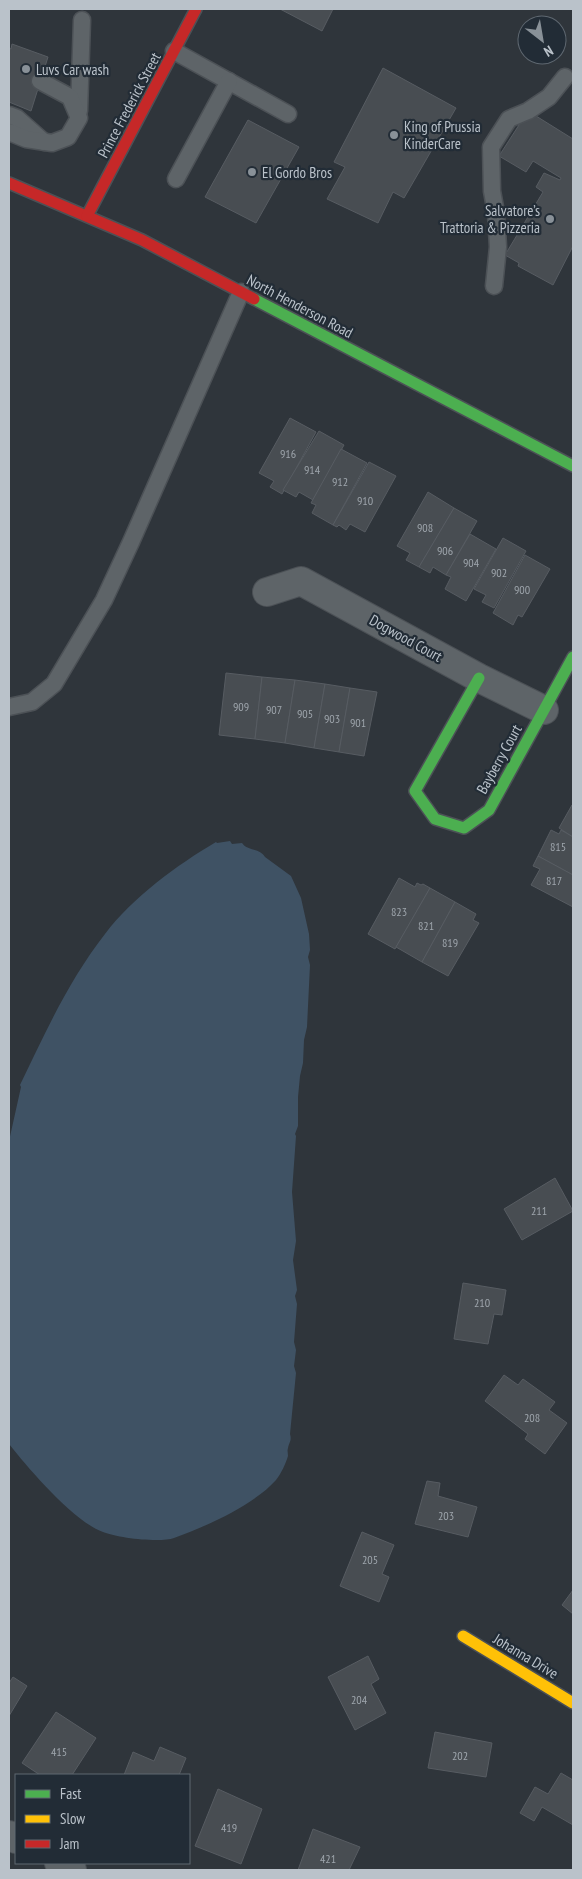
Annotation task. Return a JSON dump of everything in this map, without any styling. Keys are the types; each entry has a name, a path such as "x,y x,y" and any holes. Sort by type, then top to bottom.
{"street":[{"name":"Prince Frederick Street","path":"87,216 196,9"},
{"name":"North Henderson Road","path":"9,183 142,240 573,466"},
{"name":"Dogwood Court","path":"266,592 301,581 479,678 544,710"},
{"name":"Bayberry Court","path":"479,678 415,791 435,819 464,828 489,810 573,657"},
{"name":"Johanna Drive","path":"462,1636 573,1702"},
{"path":"61,1864 72,1870"}],"lane":[{"path":"9,132 26,140 52,143 68,138 79,118 82,20"},
{"path":"174,51 288,114"},
{"path":"494,286 498,247 496,213 492,191 491,148 509,119 528,111 550,97 565,76"},
{"path":"40,81 70,97 79,118"},
{"path":"176,179 228,81"},
{"path":"9,115 17,118 44,142"},
{"path":"9,707 32,702 54,684 104,600 241,292"}],"water":[{"path":"230,841 232,844 242,843 244,846 260,852 291,876 301,898 309,934 310,950 308,957 310,965 307,1027 298,1097 298,1126 295,1134 292,1192 296,1241 293,1260 297,1304 294,1342 296,1350 294,1366 296,1373 291,1440 287,1459 278,1478 267,1489 242,1506 200,1528 174,1538 149,1540 128,1538 103,1532 78,1517 52,1493 9,1444 9,1141 20,1085 58,1007 80,970 105,934 129,907 156,883 216,842"}],"building":[{"path":"280,9 333,9 322,31"},
{"name":"Luvs Car wash","path":"12,44 48,57 31,111 9,102 9,48 11,49"},
{"name":"King of Prussia KinderCare","path":"383,68 456,108 404,198 393,192 378,223 327,199 345,167 334,162"},
{"name":"Salvatore’s Trattoria & Pizzeria","path":"528,111 573,139 573,246 553,285 518,266 519,263 505,255 543,192 536,187 544,173 560,180 561,178 533,161 526,172 499,156"},
{"name":"El Gordo Bros","path":"248,120 299,147 256,223 205,197"},
{"path":"290,418 316,432 282,494 270,487 274,481 259,473"},
{"path":"319,431 344,445 313,500 299,492 296,497 283,490"},
{"path":"341,449 367,463 333,525 312,513 316,505 311,503"},
{"path":"369,462 396,476 365,532 350,524 346,530 339,525 337,527 333,525"},
{"path":"428,492 454,508 419,567 406,560 410,553 397,546"},
{"path":"454,508 477,521 446,575 433,567 430,573 419,567"},
{"path":"470,534 496,549 466,601 445,589 451,577 446,575"},
{"path":"503,538 526,551 494,608 482,602 486,595 474,589"},
{"path":"525,555 550,569 522,617 518,615 513,625 493,613"},
{"path":"226,673 262,677 255,739 219,735"},
{"path":"262,677 295,680 285,743 255,739"},
{"path":"295,680 325,684 314,748 285,743"},
{"path":"325,684 350,688 339,752 314,748"},
{"path":"350,688 377,692 364,756 339,752"},
{"path":"573,805 573,837 559,828"},
{"path":"551,830 559,834 561,830 573,837 573,875 538,856"},
{"path":"538,856 573,875 573,907 531,885 540,869 533,866"},
{"path":"399,878 415,887 417,883 430,888 395,949 368,934"},
{"path":"430,888 455,902 422,962 396,947"},
{"path":"455,902 476,914 473,920 479,923 448,976 422,962"},
{"path":"555,1178 573,1211 522,1240 504,1209"},
{"path":"463,1283 506,1290 502,1315 494,1314 488,1344 454,1339"},
{"path":"504,1375 518,1385 523,1379 555,1402 549,1410 567,1423 545,1454 525,1439 528,1434 485,1401"},
{"path":"427,1481 440,1483 438,1496 477,1507 468,1537 415,1524"},
{"path":"362,1532 394,1545 382,1574 389,1577 379,1602 340,1586"},
{"path":"573,1590 573,1614 562,1605"},
{"path":"368,1656 379,1679 371,1684 386,1713 355,1730 328,1677"},
{"path":"13,1677 27,1686 9,1716 9,1683"},
{"path":"56,1712 96,1738 73,1774 38,1774 22,1763"},
{"path":"435,1732 492,1743 486,1777 428,1768"},
{"path":"160,1747 186,1758 179,1774 124,1774 133,1752 154,1761"},
{"path":"561,1773 573,1780 573,1825 542,1807 534,1821 520,1813 535,1787 548,1794"},
{"path":"218,1789 262,1809 241,1864 195,1846"},
{"path":"313,1829 360,1847 349,1870 298,1870"}],"traffic: fast":[{"path":"254,299 573,466"},
{"path":"479,678 415,791 435,819 464,828 489,810 573,657"}],"traffic: slow":[{"path":"463,1636 573,1703"}],"traffic: jam":[{"path":"87,216 196,9"},
{"path":"9,183 142,240 254,299"}],"place":[{"name":"Luvs Car wash","path":"26,69"},
{"name":"King of Prussia KinderCare","path":"394,135"},
{"name":"El Gordo Bros","path":"252,172"},
{"name":"Salvatore’s Trattoria & Pizzeria","path":"550,219"}]}
